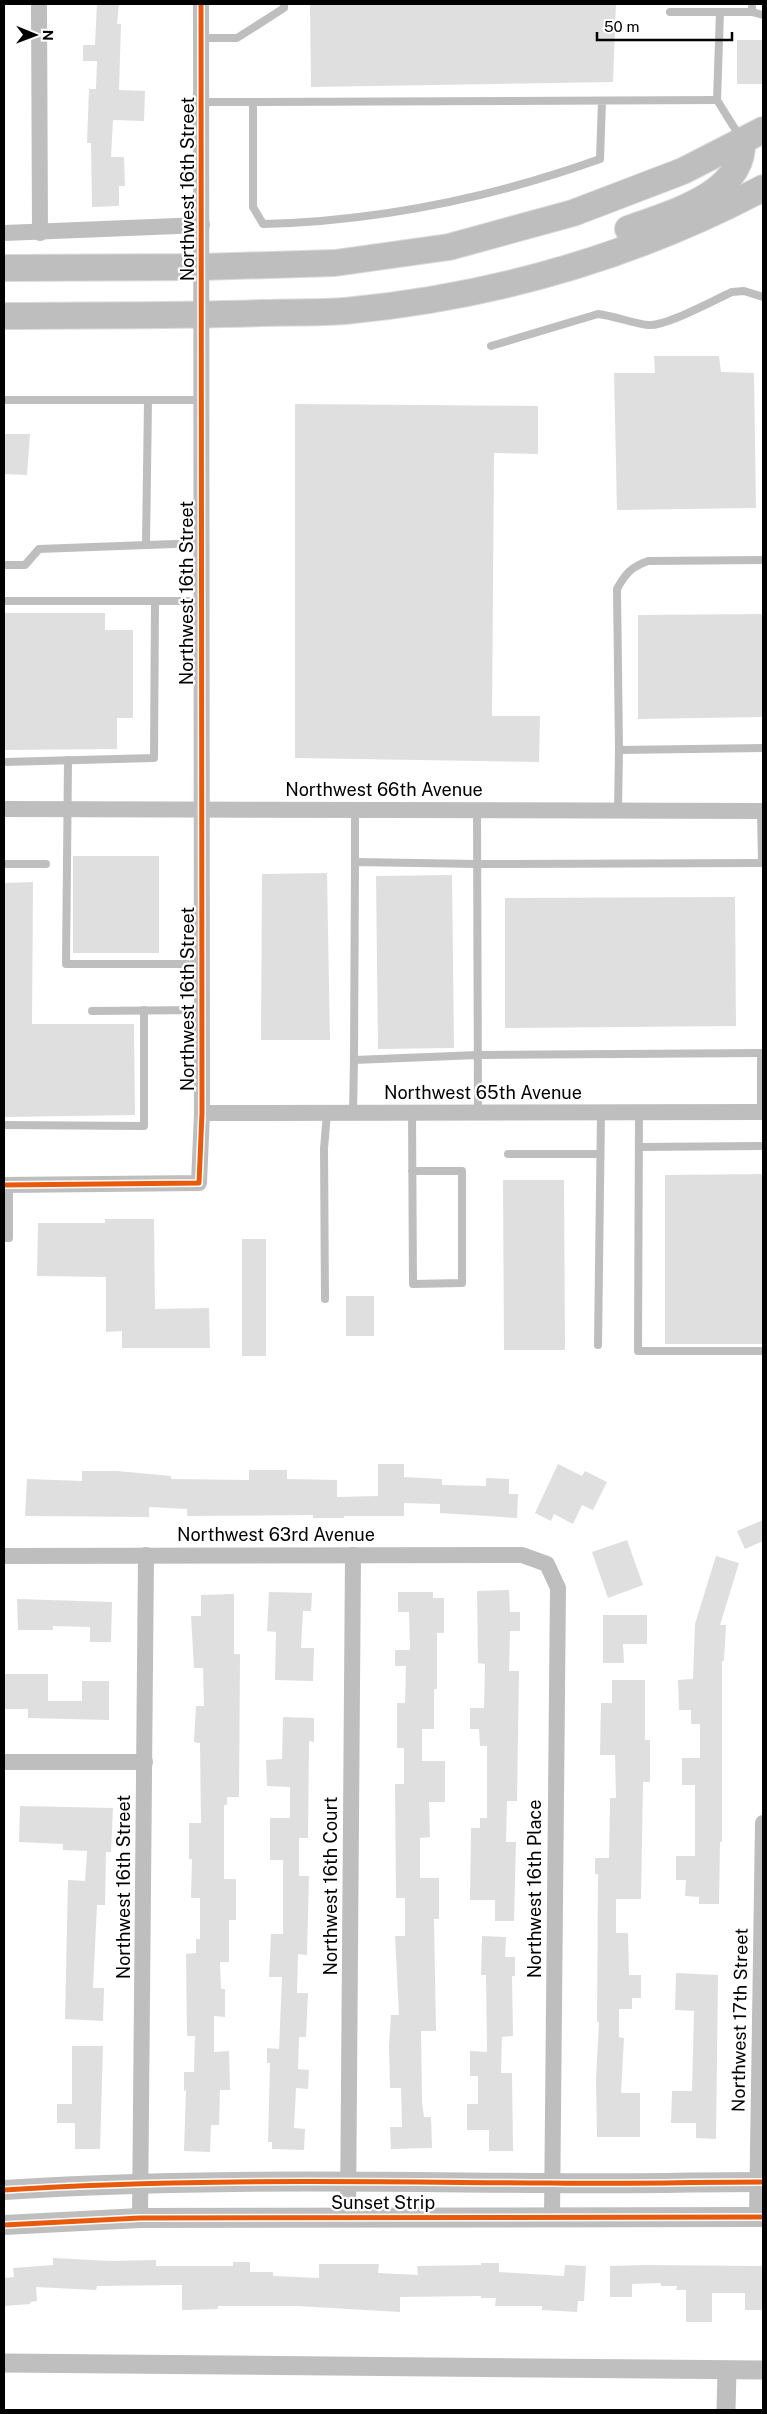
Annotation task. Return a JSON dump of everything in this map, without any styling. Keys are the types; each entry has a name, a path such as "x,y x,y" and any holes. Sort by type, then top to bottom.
{"highway":[{"path":"4,268 201,268 335,262 449,247 573,213 683,171 753,135"},
{"path":"486,288 528,266 681,209 704,198 721,188 732,174 753,135"},
{"path":"4,316 202,315 344,311 465,294 589,263 678,230 763,188"}],"street":[{"path":"39,4 40,233"},
{"name":"Northwest 16th Street","path":"6,1185 199,1183 202,1113 200,810 201,4"},
{"path":"4,233 202,225"},
{"name":"Northwest 66th Avenue","path":"4,809 762,811"},
{"name":"Northwest 65th Avenue","path":"202,1113 762,1112"},
{"name":"Northwest 16th Street","path":"140,2218 142,2184 146,1555"},
{"name":"Northwest 16th Court","path":"348,2217 353,1555"},
{"name":"Northwest 63rd Avenue","path":"4,1556 522,1555 547,1564"},
{"name":"Northwest 16th Place","path":"547,1564 558,1588 552,2217"},
{"path":"4,1762 145,1762"},
{"name":"Northwest 17th Street","path":"760,2217 763,1823"},
{"name":"Sunset Strip","path":"4,2190 142,2184 348,2181 552,2183 761,2182"},
{"name":"Sunset Strip","path":"4,2226 140,2218 552,2217 651,2219 760,2217"}],"lane":[{"path":"201,38 237,38 284,8 284,4"},
{"path":"752,4 752,12"},
{"path":"670,12 752,12 763,15"},
{"path":"717,100 720,12"},
{"path":"201,102 717,100 753,135"},
{"path":"253,102 253,207 262,224 322,221 427,206 543,180 600,160 602,101"},
{"path":"491,346 598,314 615,316 649,325 662,323 732,292 744,291 763,297"},
{"path":"4,400 202,400"},
{"path":"146,545 148,400"},
{"path":"4,565 25,565 38,549 201,543"},
{"path":"618,811 617,589 624,576 634,566 648,561 763,560"},
{"path":"4,762 154,758 155,601"},
{"path":"4,602 201,601"},
{"path":"619,750 763,748"},
{"path":"68,760 66,964 201,964"},
{"path":"353,1113 356,810"},
{"path":"477,811 478,1113"},
{"path":"355,862 477,864 763,863 762,811"},
{"path":"4,864 46,864"},
{"path":"4,1125 144,1126 144,1010"},
{"path":"92,1011 201,1010"},
{"path":"354,1060 478,1055 762,1053 762,1112"},
{"path":"598,1345 601,1112"},
{"path":"639,1112 638,1351 763,1351"},
{"path":"326,1299 324,1149 327,1113"},
{"path":"412,1113 412,1171 413,1284 462,1283 462,1170 412,1171"},
{"path":"639,1148 763,1146"},
{"path":"508,1154 600,1154"},
{"path":"4,1238 9,1238 6,1185"}],"building":[{"path":"97,4 119,4 117,24 121,24 119,90 145,91 144,121 113,120 111,157 124,157 125,186 119,186 119,206 92,207 91,143 87,143 89,89 96,89 97,61 83,61 83,45 95,45"},
{"path":"310,4 616,4 613,82 311,87"},
{"path":"737,40 763,40 763,84 737,84"},
{"path":"654,356 719,356 721,372 754,373 756,508 617,510 614,373 655,373"},
{"path":"295,404 538,406 538,454 494,453 492,716 540,716 539,762 295,758"},
{"path":"4,434 30,434 27,475 4,474"},
{"path":"4,613 105,613 105,630 133,630 133,718 117,718 117,749 4,750"},
{"path":"763,614 763,717 638,719 638,615"},
{"path":"73,856 159,856 159,953 73,953"},
{"path":"327,873 330,1040 261,1040 262,874"},
{"path":"452,875 454,1048 378,1049 376,876"},
{"path":"33,882 32,1024 134,1024 135,1115 4,1117 4,883"},
{"path":"735,897 736,1026 505,1028 505,898"},
{"path":"763,1174 763,1344 665,1344 665,1175"},
{"path":"503,1180 564,1180 565,1350 504,1350"},
{"path":"105,1219 154,1219 155,1309 209,1308 210,1348 122,1348 122,1331 106,1332 106,1277 37,1276 38,1223 105,1223"},
{"path":"242,1239 266,1239 266,1356 242,1356"},
{"path":"346,1296 374,1296 374,1336 346,1336"},
{"path":"378,1464 404,1464 404,1477 442,1479 442,1485 486,1486 486,1478 509,1479 509,1494 518,1494 517,1518 440,1513 440,1504 404,1503 404,1516 313,1518 313,1515 187,1516 187,1509 149,1507 149,1517 25,1516 27,1479 82,1481 82,1471 117,1471 171,1476 171,1479 249,1480 249,1470 287,1470 287,1479 337,1480 337,1497 378,1496"},
{"path":"558,1464 582,1476 585,1471 607,1482 593,1510 582,1505 573,1524 554,1514 551,1521 535,1513"},
{"path":"763,1520 763,1541 745,1549 737,1531"},
{"path":"627,1540 643,1585 608,1598 592,1552"},
{"path":"716,1556 739,1563 720,1625 726,1625 724,1661 722,1661 722,1842 720,1842 719,1904 699,1904 699,1897 685,1896 686,1880 676,1880 676,1856 695,1856 695,1785 682,1785 682,1758 700,1758 700,1724 691,1724 691,1710 679,1710 678,1680 693,1679 695,1624"},
{"path":"509,1590 510,1612 520,1612 520,1631 510,1631 509,1671 519,1671 517,1801 507,1801 506,1842 516,1842 514,1921 495,1921 495,1900 470,1900 471,1828 480,1828 480,1818 487,1818 487,1746 480,1746 479,1729 470,1729 470,1708 484,1708 485,1664 478,1663 477,1591"},
{"path":"269,1592 312,1593 311,1611 303,1611 301,1648 314,1648 313,1681 275,1680 276,1632 267,1631"},
{"path":"398,1592 433,1592 433,1598 444,1598 444,1633 437,1633 437,1689 434,1689 434,1729 422,1729 422,1761 445,1761 445,1802 429,1802 430,1837 420,1838 420,1878 439,1878 439,1919 434,1919 436,2031 421,2031 422,2102 424,2117 431,2117 432,2148 391,2149 390,2127 402,2127 401,2088 390,2088 389,2046 391,2015 399,2015 395,1936 405,1936 405,1898 396,1898 395,1784 404,1784 404,1748 397,1748 397,1703 405,1703 406,1666 395,1666 395,1650 410,1650 409,1612 398,1612"},
{"path":"234,1594 234,1654 240,1654 239,1797 227,1797 227,1805 224,1805 224,1879 236,1879 236,1920 229,1920 229,1962 220,1962 221,1989 225,1989 225,2017 214,2016 214,2052 229,2051 230,2090 220,2090 219,2125 211,2125 210,2152 184,2151 186,2090 184,2091 184,2072 194,2072 195,2036 187,2036 186,1954 196,1953 196,1939 200,1939 200,1898 191,1898 192,1859 189,1859 189,1823 201,1823 200,1743 194,1742 196,1706 204,1706 203,1668 194,1668 191,1616 201,1616 201,1595"},
{"path":"17,1599 112,1602 111,1642 90,1642 90,1627 53,1626 53,1630 18,1630"},
{"path":"603,1615 647,1615 647,1644 623,1644 624,1663 603,1663"},
{"path":"5,1674 48,1674 48,1701 82,1701 82,1681 109,1681 109,1720 28,1718 28,1709 5,1709"},
{"path":"612,1680 645,1680 645,1740 650,1740 650,1782 643,1782 641,1899 616,1899 616,1933 628,1933 629,1975 641,1975 641,1998 632,1998 632,2009 619,2009 619,2037 624,2038 621,2093 640,2093 640,2137 597,2137 596,2080 599,2022 597,2022 598,1874 595,1874 595,1858 609,1858 610,1798 616,1798 615,1755 600,1755 601,1703 612,1703"},
{"path":"283,1717 314,1718 314,1742 309,1741 308,1838 299,1838 299,1876 309,1876 307,1955 298,1954 297,1993 308,1993 306,2037 299,2037 298,2069 309,2070 308,2089 296,2088 294,2128 305,2129 304,2150 272,2149 272,2142 268,2142 270,2063 267,2063 267,2048 279,2049 282,1977 269,1977 271,1934 283,1934 283,1860 270,1860 270,1818 290,1818 290,1787 267,1786 266,1760 282,1759"},
{"path":"20,1806 113,1808 111,1852 106,1852 105,1905 97,1905 93,1988 104,1988 103,2021 65,2019 68,1880 85,1881 87,1851 63,1850 63,1844 19,1842"},
{"path":"482,1936 506,1937 505,1957 515,1957 515,1976 512,1976 513,2036 502,2037 501,2073 512,2073 513,2151 489,2151 489,2130 467,2130 467,2104 478,2104 478,2076 470,2076 470,2051 487,2052 486,1975 481,1975"},
{"path":"676,1973 718,1975 716,2139 696,2138 696,2123 671,2123 672,2091 692,2091 694,2011 675,2010"},
{"path":"72,2046 103,2046 100,2149 75,2149 75,2123 57,2123 57,2104 72,2104"},
{"path":"53,2258 112,2261 156,2260 156,2266 233,2266 233,2262 250,2262 250,2272 273,2272 273,2276 319,2278 319,2264 379,2264 378,2273 418,2275 417,2266 499,2263 499,2272 564,2276 565,2265 586,2266 584,2301 578,2301 577,2312 542,2310 542,2306 495,2306 496,2298 481,2298 481,2296 400,2297 400,2312 297,2306 218,2306 218,2309 182,2310 182,2285 97,2286 96,2290 36,2287 37,2301 30,2302 30,2304 4,2306 4,2278 14,2277 13,2268 53,2265"},
{"path":"610,2266 763,2266 763,2310 745,2310 745,2293 712,2293 712,2322 686,2322 686,2290 676,2290 677,2286 661,2286 661,2283 632,2284 632,2297 610,2297"}],"waterway":[{"path":"4,2363 763,2370"},
{"path":"726,2410 727,2371"}],"cycle path":[{"path":"4,1185 199,1183 202,1113 201,4"},
{"path":"4,2190 208,2182 763,2182"},
{"path":"4,2225 140,2218 763,2217"}]}
